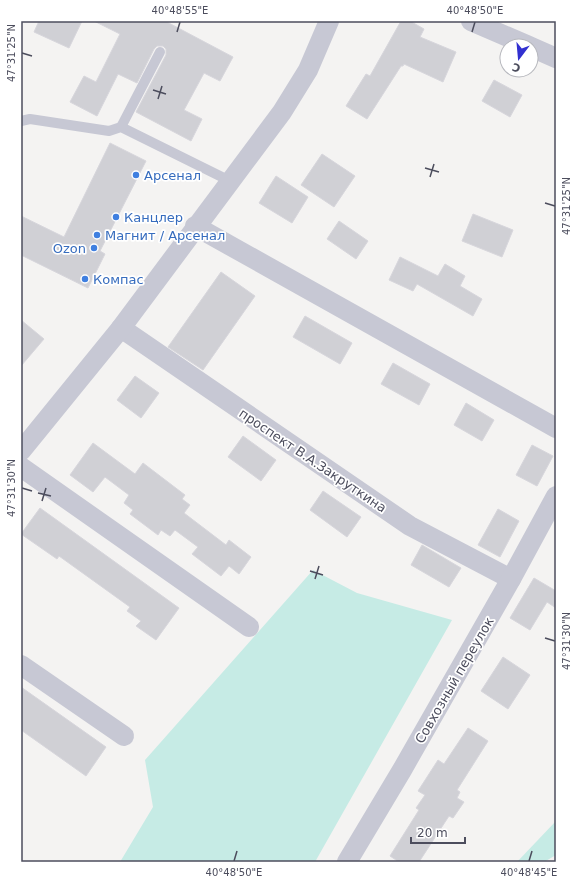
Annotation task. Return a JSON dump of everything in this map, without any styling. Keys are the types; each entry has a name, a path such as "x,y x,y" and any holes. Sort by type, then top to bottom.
{"street":[{"path":"21,451 121,328 195,226 282,112 308,70 329,21"},
{"path":"471,21 511,38"},
{"path":"539,50 556,58"},
{"path":"195,226 556,428"},
{"name":"проспект В.А.Закруткина","path":"121,328 410,526 511,579"},
{"path":"21,467 249,627"},
{"name":"Совхозный переулок","path":"347,862 402,770 511,579 556,496"},
{"path":"21,665 124,736"}],"lane":[{"path":"21,121 30,119 109,131 121,127 160,52"},
{"path":"121,127 230,181"}],"shaded area":[{"path":"313,570 357,593 452,620 315,862 120,862 153,807 145,760"},
{"path":"556,821 556,855 544,862 517,862"}],"building":[{"path":"39,21 82,21 69,48 34,32"},
{"path":"94,21 165,21 233,57 220,81 204,73 184,110 202,119 191,141 136,112 166,55 166,49 163,46 157,46 154,49 137,83 118,74 97,116 70,102 84,76 96,82 120,34"},
{"path":"401,21 410,21 424,29 420,37 456,52 443,82 404,64 401,66 367,119 346,106 366,74 370,76"},
{"path":"494,80 522,95 510,117 482,101"},
{"path":"110,143 146,161 100,251 105,254 88,288 21,255 21,216 64,237"},
{"path":"322,154 355,176 334,207 301,185"},
{"path":"276,176 308,197 292,223 259,203"},
{"path":"473,214 513,230 502,257 462,241"},
{"path":"339,221 368,241 356,259 327,239"},
{"path":"400,257 438,276 445,264 465,276 460,286 482,299 473,316 417,284 413,291 389,280"},
{"path":"221,272 255,296 203,370 168,347"},
{"path":"305,316 352,343 340,364 293,337"},
{"path":"21,320 44,339 21,366"},
{"path":"393,363 430,384 419,405 381,384"},
{"path":"135,376 159,393 141,418 117,400"},
{"path":"466,403 494,420 482,441 454,425"},
{"path":"243,436 276,460 261,481 228,457"},
{"path":"93,443 135,474 143,463 185,495 182,499 190,505 184,513 226,545 229,540 251,557 239,574 229,566 221,576 192,554 198,547 175,530 170,536 161,530 158,535 130,514 133,510 124,503 129,495 105,477 93,492 70,475"},
{"path":"532,445 553,456 537,486 516,475"},
{"path":"323,491 361,517 347,537 310,510"},
{"path":"40,508 179,608 156,640 136,626 141,621 127,611 130,607 59,556 57,559 21,534"},
{"path":"498,509 519,521 500,557 478,545"},
{"path":"422,545 461,568 449,587 411,565"},
{"path":"534,578 556,591 556,608 547,602 530,630 510,618"},
{"path":"503,657 530,675 508,709 481,691"},
{"path":"21,687 106,747 86,776 21,730"},
{"path":"468,728 488,741 457,790 460,792 457,798 464,802 453,818 449,816 419,862 399,862 390,856 419,810 416,808 425,795 418,791 438,760 444,764"}],"place":[{"name":"Арсенал","path":"136,175"},
{"name":"Канцлер","path":"116,217"},
{"name":"Магнит / Арсенал","path":"97,235"},
{"name":"Ozon","path":"94,248"},
{"name":"Компас","path":"85,279"}]}
